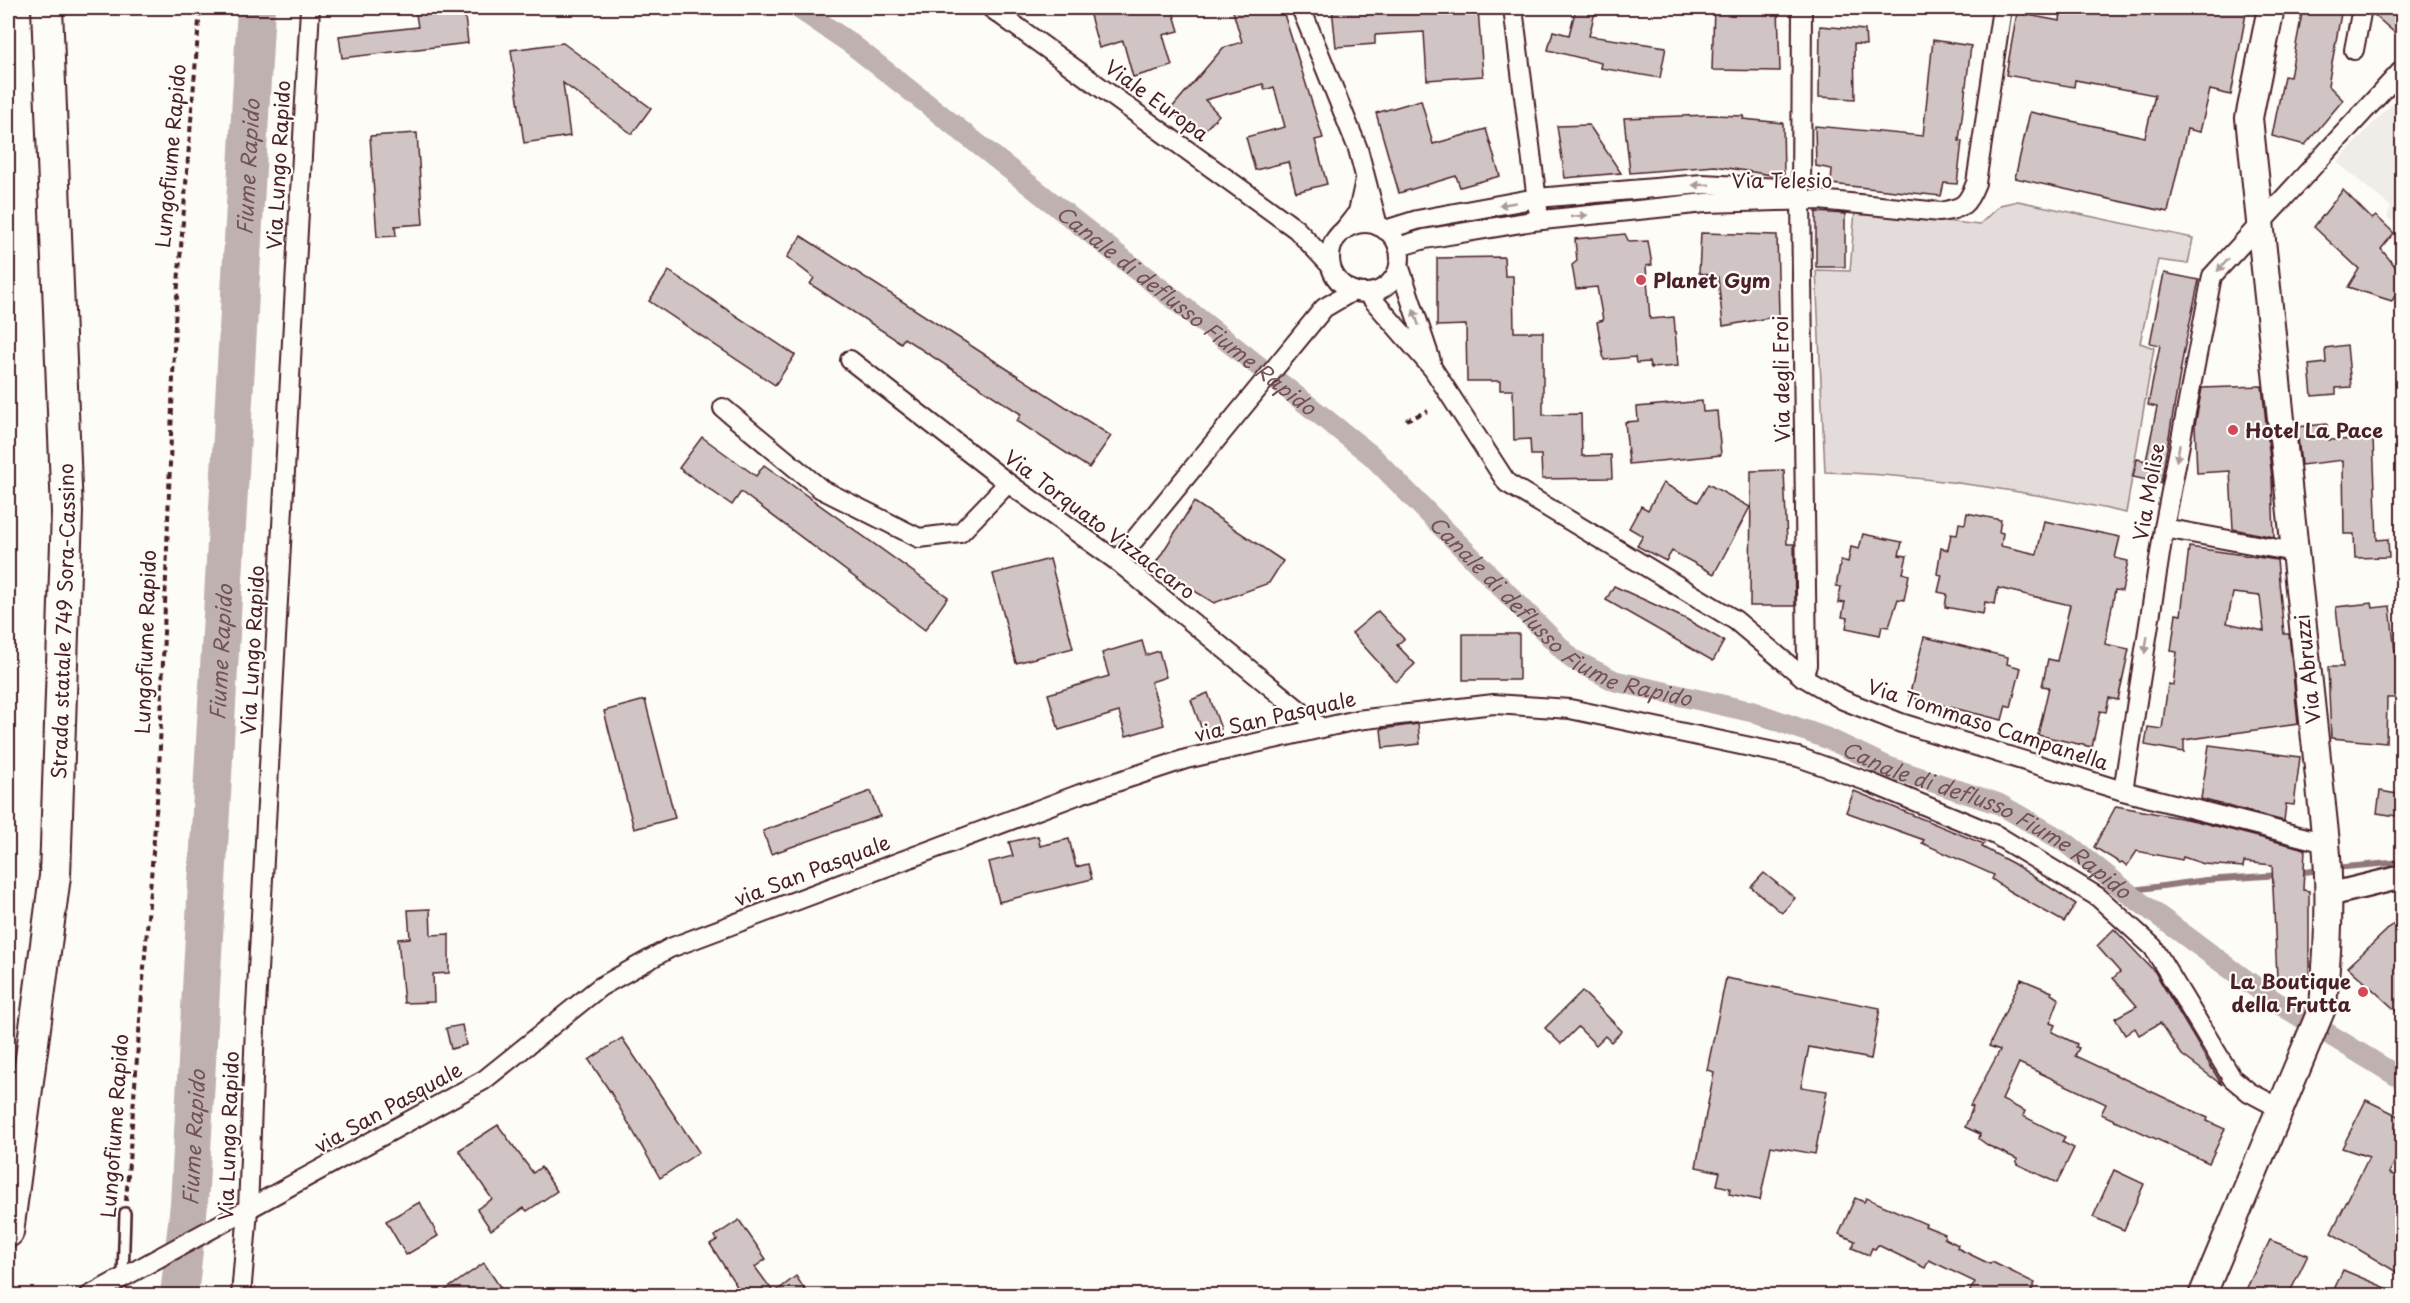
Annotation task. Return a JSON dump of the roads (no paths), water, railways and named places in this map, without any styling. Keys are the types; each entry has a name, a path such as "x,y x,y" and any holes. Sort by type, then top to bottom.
{"highway":[{"name":"Strada statale 749 Sora-Cassino","path":"8,1232 55,876 67,512 47,8"}],"main road":[{"name":"Via Abruzzi","path":"2202,1296 2323,1006 2328,870 2262,221 2249,118 2271,8"}],"street":[{"name":"Via Lungo Rapido","path":"241,1296 241,1213 264,849 310,8"},
{"name":"Viale Europa","path":"991,8 1296,229 1332,270"},
{"path":"1117,561 1324,308 1360,292 1388,285 1395,276 1399,256 1382,228 1365,173 1301,8"},
{"path":"1513,8 1540,220"},
{"name":"Via degli Eroi","path":"1802,8 1801,194 1807,665 1803,677"},
{"name":"Via Telesio","path":"1382,228 1537,198 1702,184 1940,212 1957,209 1969,202 1976,183 2002,8"},
{"path":"2354,50 2362,8"},
{"name":"Via Molise","path":"2123,791 2164,528 2212,276 2403,70"},
{"path":"1324,308 1332,270 1330,256 1340,234 1358,212 1364,194 1365,173"},
{"name":"Via Telesio","path":"1399,256 1425,238 1540,220 1801,194"},
{"path":"1340,234 1366,223 1382,228"},
{"name":"Viale Europa","path":"1296,229 1340,234"},
{"name":"Via Tommaso Campanella","path":"1399,256 1433,369"},
{"path":"1332,270 1360,292"},
{"name":"Via Tommaso Campanella","path":"1360,292 1433,369 1507,483 1735,620 1803,677 1843,700 1901,723 2123,791 2328,870"},
{"name":"Via Torquato Vizzaccaro","path":"850,360 1008,483 1117,561 1321,728"},
{"path":"723,408 821,489 919,538 960,533 1008,483"},
{"path":"2164,528 2294,552"},
{"name":"via San Pasquale","path":"89,1296 484,1080 600,987 670,948 1080,794 1186,759 1357,720 1494,704 1569,709 1798,757 1866,781 1996,835 2098,897 2152,947 2232,1078 2248,1092 2281,1109"},
{"path":"2328,870 2403,877"}],"lane":[{"name":"Lungofiume Rapido","path":"118,1282 125,1213"}],"waterway":[{"name":"Fiume Rapido","path":"179,1296 189,1204 256,8"},
{"name":"Canale di deflusso Fiume Rapido","path":"798,8 850,43 1371,455 1572,659 1615,681 1753,712 1829,739 1888,767 1999,804 2065,842 2137,900 2273,1000 2402,1079"},
{"path":"2334,868 2402,862"},
{"path":"2296,873 2321,870"},
{"path":"2126,891 2206,880 2280,875"}],"place":[{"name":"Planet Gym","path":"1641,280"},
{"name":"Hotel La Pace","path":"2233,430"},
{"name":"La Boutique della Frutta","path":"2363,992"}]}
